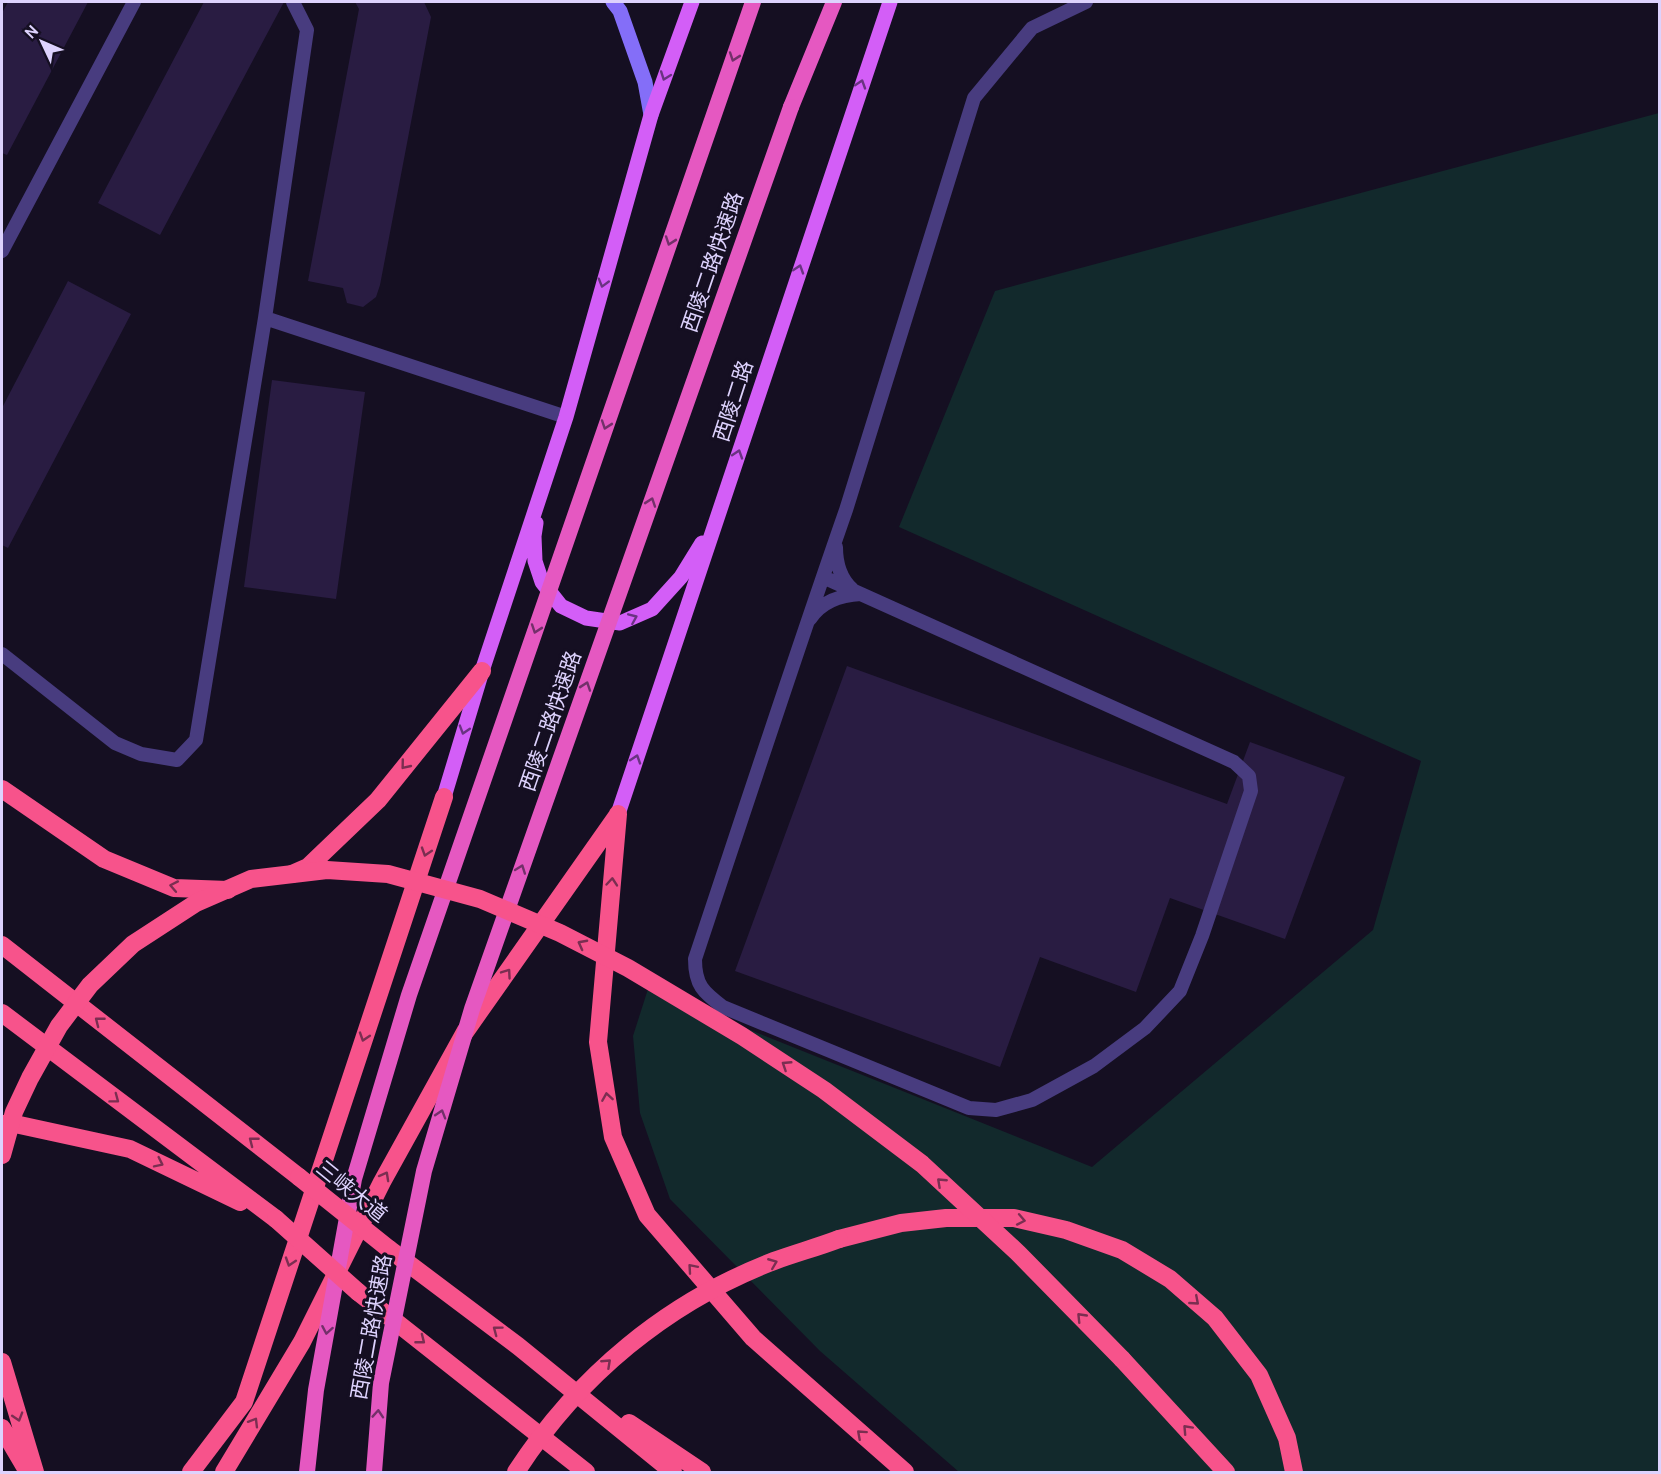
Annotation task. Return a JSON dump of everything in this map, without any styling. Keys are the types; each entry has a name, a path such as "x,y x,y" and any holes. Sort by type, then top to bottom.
{"highway":[{"name":"西陵二路快速路","path":"307,1473 316,1390 354,1179 374,1108 409,995 753,2"},
{"name":"西陵二路快速路","path":"374,1473 381,1383 422,1182 472,1009 791,107 834,2"},
{"path":"2,789 104,859 174,888 233,890 270,883 308,867 378,800 482,670"},
{"path":"191,1473 244,1402 444,796"},
{"path":"224,1473 302,1342 382,1182 465,1032 618,814"},
{"path":"618,814 598,1042 613,1137 647,1215 753,1338 904,1473"},
{"path":"2,1155 14,1112 30,1077 59,1026 90,985 133,944 196,903 251,879 327,870 388,874 480,899 560,933 628,968 742,1036 824,1090 922,1164 1018,1253 1122,1359 1226,1473"},
{"name":"三峡大道","path":"2,945 388,1249 518,1346 674,1473"},
{"path":"2,1013 276,1219 358,1292 586,1473"},
{"path":"2,1124 15,1124 129,1149 276,1219"},
{"path":"516,1473 535,1443 569,1401 608,1362 650,1327 702,1296 773,1262 839,1239 901,1223 935,1219 1014,1218 1066,1230 1122,1250 1170,1279 1215,1318 1259,1375 1287,1438 1294,1473"},
{"path":"518,1346 702,1473"},
{"path":"2,1362 35,1473"},
{"path":"2,1428 28,1473"}],"main road":[{"path":"613,2 620,11 645,82 651,115"},
{"path":"444,796 482,670 566,417 651,115 692,2"},
{"name":"西陵二路","path":"618,814 890,2"},
{"path":"543,485 534,536 536,561 542,582 561,606 586,618 620,623 652,609 681,577 704,540 725,491"}],"lane":[{"path":"2,251 134,2"},
{"path":"2,654 115,742 141,754 177,760 196,740 265,318 307,30 293,2"},
{"path":"823,577 1226,758 1249,776 1251,791 1202,936 1180,991 1144,1028 1094,1066 1032,1100 996,1110 969,1108 723,1007 700,987 695,976 695,959 807,623 838,533 974,98 1032,28 1086,2"},
{"path":"265,318 566,417"},
{"path":"838,533 836,556 838,565 845,580 858,593"},
{"path":"807,623 817,610 833,600 858,593"}],"green space":[{"path":"1659,113 1659,1472 959,1472 820,1351 670,1199 640,1113 633,1036 648,989 1092,1167 1373,930 1421,761 899,527 995,291"}],"building":[{"path":"8,2 88,2 7,155 2,153 2,13"},
{"path":"204,2 284,2 160,235 98,203"},
{"path":"355,2 424,2 431,17 380,285 376,297 363,307 347,303 343,288 308,281 359,9"},
{"path":"68,281 131,314 8,548 2,545 2,408"},
{"path":"272,380 365,392 336,599 244,587"},
{"path":"847,666 1227,804 1250,742 1345,777 1285,939 1170,898 1136,992 1040,957 1000,1067 735,971"}]}
